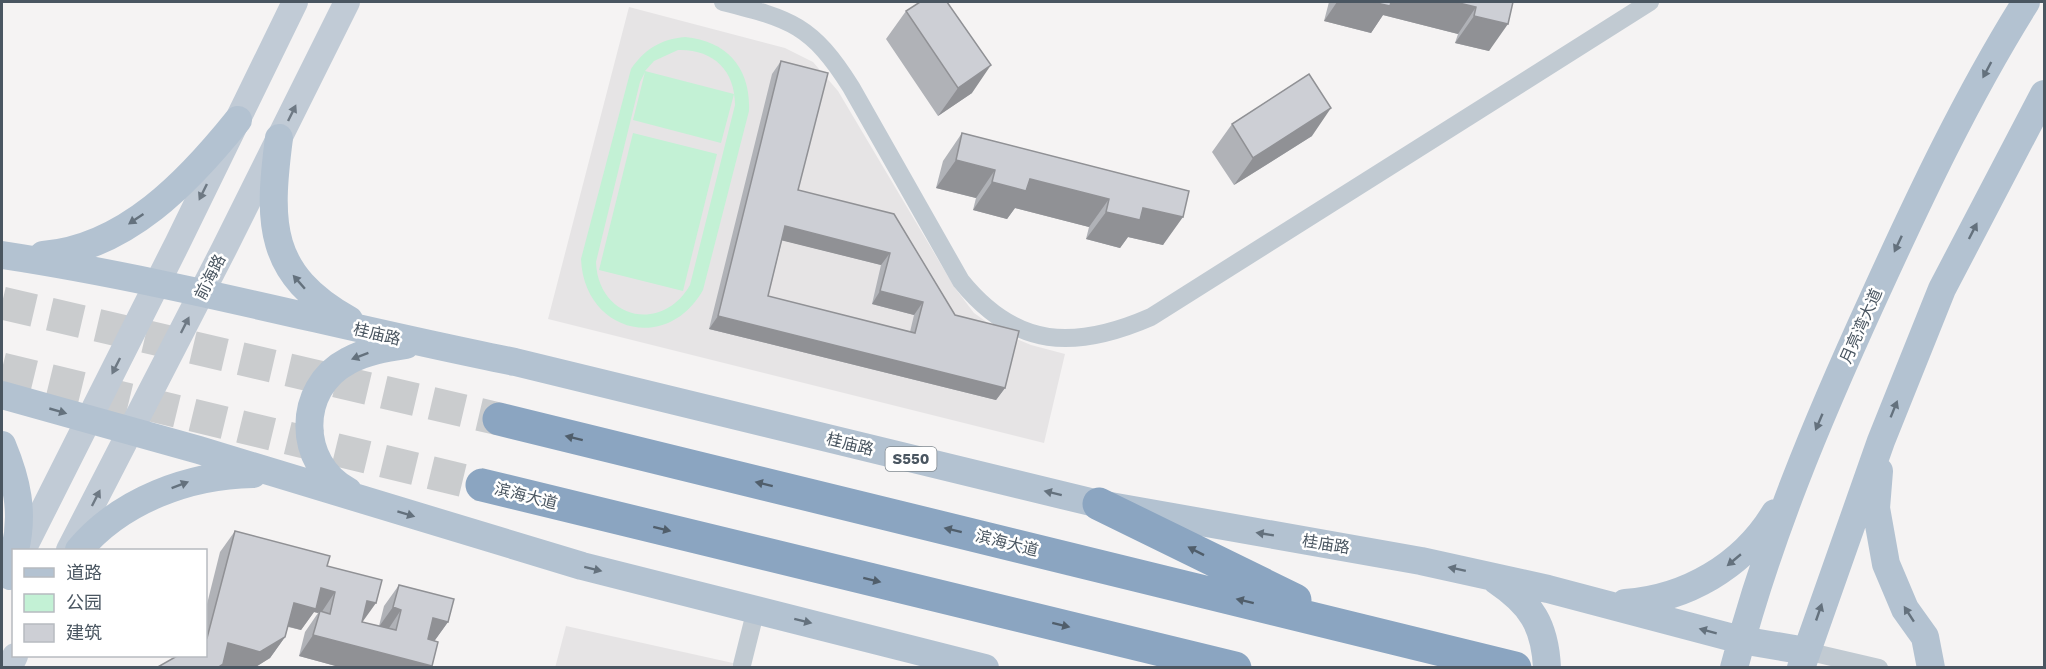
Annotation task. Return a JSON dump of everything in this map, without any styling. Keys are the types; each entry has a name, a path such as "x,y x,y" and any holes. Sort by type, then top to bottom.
{"highway":[{"name":"滨海大道","path":"499,419 1515,668"},
{"name":"滨海大道","path":"482,485 1235,668"},
{"path":"1099,504 1296,601 1363,630"}],"main road":[{"path":"24,549 158,283 295,2"},
{"name":"前海路","path":"70,549 202,292 347,2"},
{"path":"2007,32 2016,2"},
{"name":"月亮湾大道","path":"1734,668 1748,612 1794,481 1901,237 2007,32 2026,2"},
{"path":"1803,659 1881,441 1942,289 2044,94"},
{"path":"9,256 57,254 78,248 124,227 155,205 206,160 238,120"},
{"path":"279,138 275,169 275,223 284,259 291,273 308,293 327,308 383,335"},
{"name":"桂庙路","path":"9,256 202,292 417,343 514,362 1099,504 1488,575 1741,640 1803,659"},
{"path":"368,502 338,486 320,467 311,449 308,431 310,410 327,376 347,361 374,351 417,343"},
{"path":"2,395 131,430 582,566 985,668"},
{"path":"1881,441 1876,508 1886,564 1905,609 1924,637 1931,668"},
{"path":"2,445 20,502 14,549"},
{"path":"80,549 119,515 152,496 187,482 222,474 295,480"},
{"path":"1589,600 1623,604 1650,602 1707,580 1749,546 1769,523 1794,481"},
{"path":"1488,575 1514,592 1533,613 1544,638 1547,668"}],"street":[{"path":"723,2 794,23 814,39 835,62 851,87 961,281 979,303 1006,323 1034,334 1065,340 1095,337 1123,329 1151,317 1650,2"},
{"path":"742,665 756,609"},
{"path":"1803,659 1879,668"}],"shaded area":[{"path":"629,7 785,48 813,62 838,91 955,288 974,313 1002,333 1031,345 1065,354 1044,443 548,319"},
{"path":"566,626 742,665 748,668 555,668"}],"green space":[{"path":"685,37 713,44 734,60 746,82 749,111 703,290 688,310 669,322 649,328 630,326 611,318 596,304 586,284 581,259 631,69 654,46 668,40","holes":["678,50 702,53 720,64 731,82 734,93 735,105 690,285 678,300 664,310 648,314 633,313 619,307 608,297 599,281 596,262 640,82 645,72 633,120 721,143 734,94 645,71 654,61"]},
{"path":"633,133 717,154 683,291 599,270"}],"building":[{"path":"920,2 947,2 991,65 958,88 906,11"},
{"path":"1372,2 1391,2 1390,6"},
{"path":"1455,2 1513,2 1508,24 1474,16 1476,7"},
{"path":"781,61 828,73 798,190 894,214 955,315 1019,331 1005,388 718,316","holes":["785,226 890,253 880,291 923,302 915,333 768,296"]},
{"path":"1309,74 1331,108 1253,158 1232,124"},
{"path":"962,133 1189,191 1183,217 1143,208 1140,220 1106,212 1109,199 1030,179 1026,191 992,182 995,170 956,160"},
{"path":"235,531 330,556 327,566 382,580 376,603 367,601 362,622 396,630 401,610 393,607 399,585 454,599 448,622 433,618 428,639 438,642 432,666 313,635 320,611 330,614 335,592 321,588 316,609 294,603 285,637 260,652 228,643 223,664 217,668 156,668 175,657 207,657 207,638"}],"tunnel":[{"path":"2,303 499,419"},
{"path":"2,369 482,485"}]}
